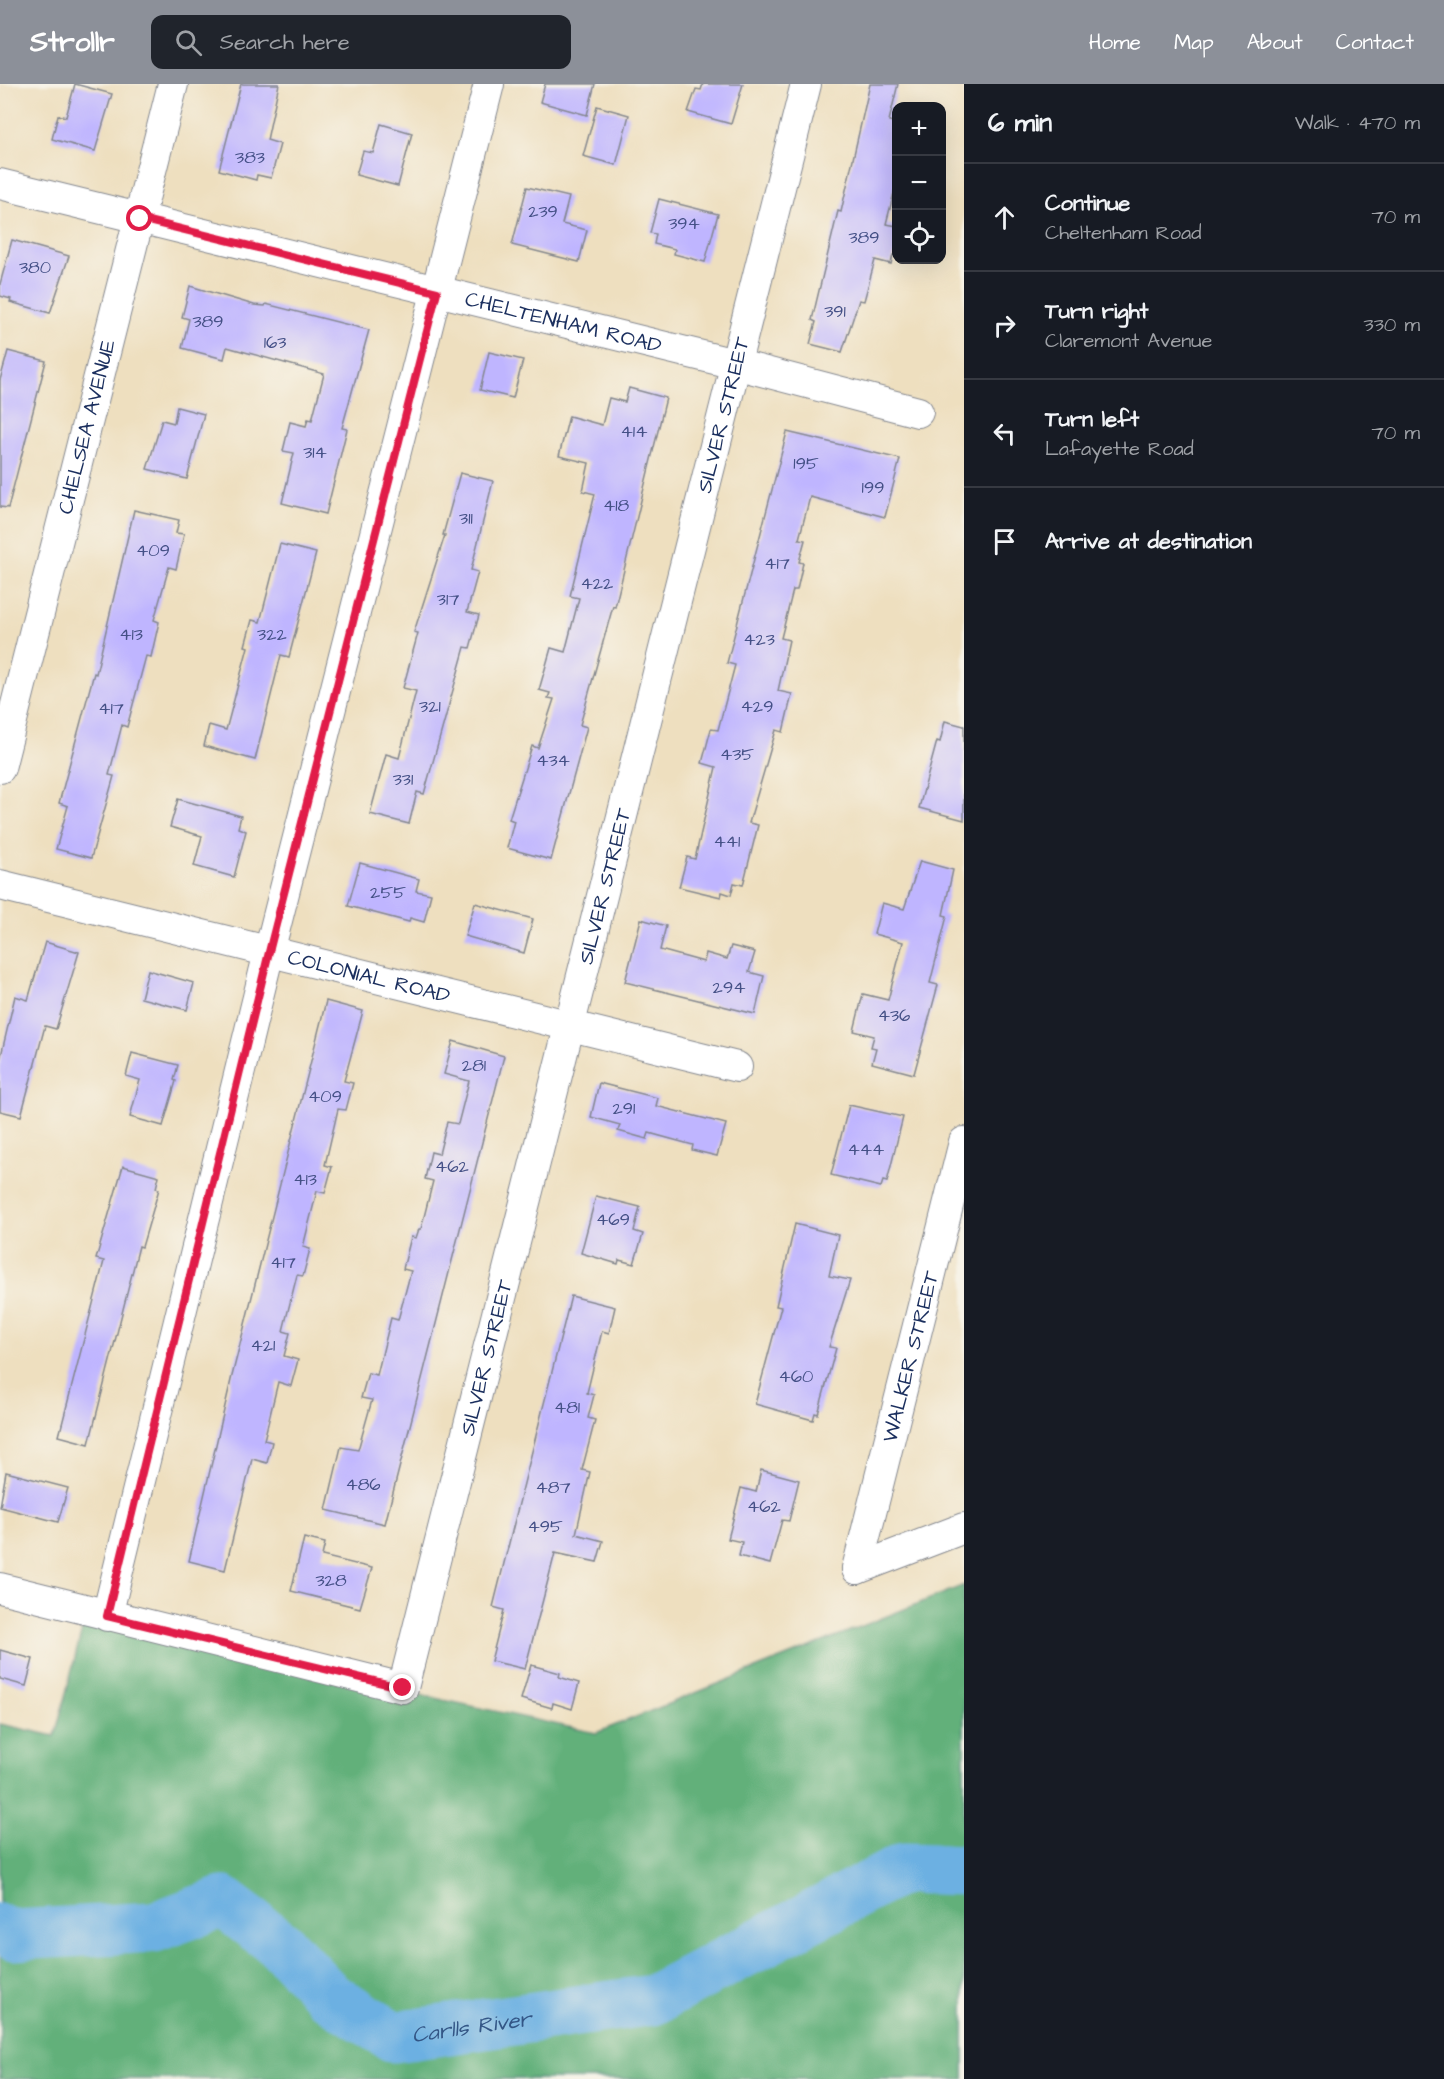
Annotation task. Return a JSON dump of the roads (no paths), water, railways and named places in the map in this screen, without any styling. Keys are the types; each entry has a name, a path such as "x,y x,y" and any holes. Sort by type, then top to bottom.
{"street":[{"name":"CHELSEA AVENUE","path":"0,768 173,84"},
{"path":"0,1588 107,1616 269,952 489,84"},
{"name":"SILVER STREET","path":"107,1616 403,1688 806,84"},
{"name":"CHELTENHAM ROAD","path":"0,184 735,364 918,412"},
{"name":"COLONIAL ROAD","path":"0,885 737,1068"},
{"name":"WALKER STREET","path":"964,1143 857,1569 964,1528"}],"waterway":[{"name":"Carlls River","path":"0,1929 14,1935 154,1927 223,1902 280,1944 328,1995 394,2037 653,2000 904,1868 964,1870"}]}
